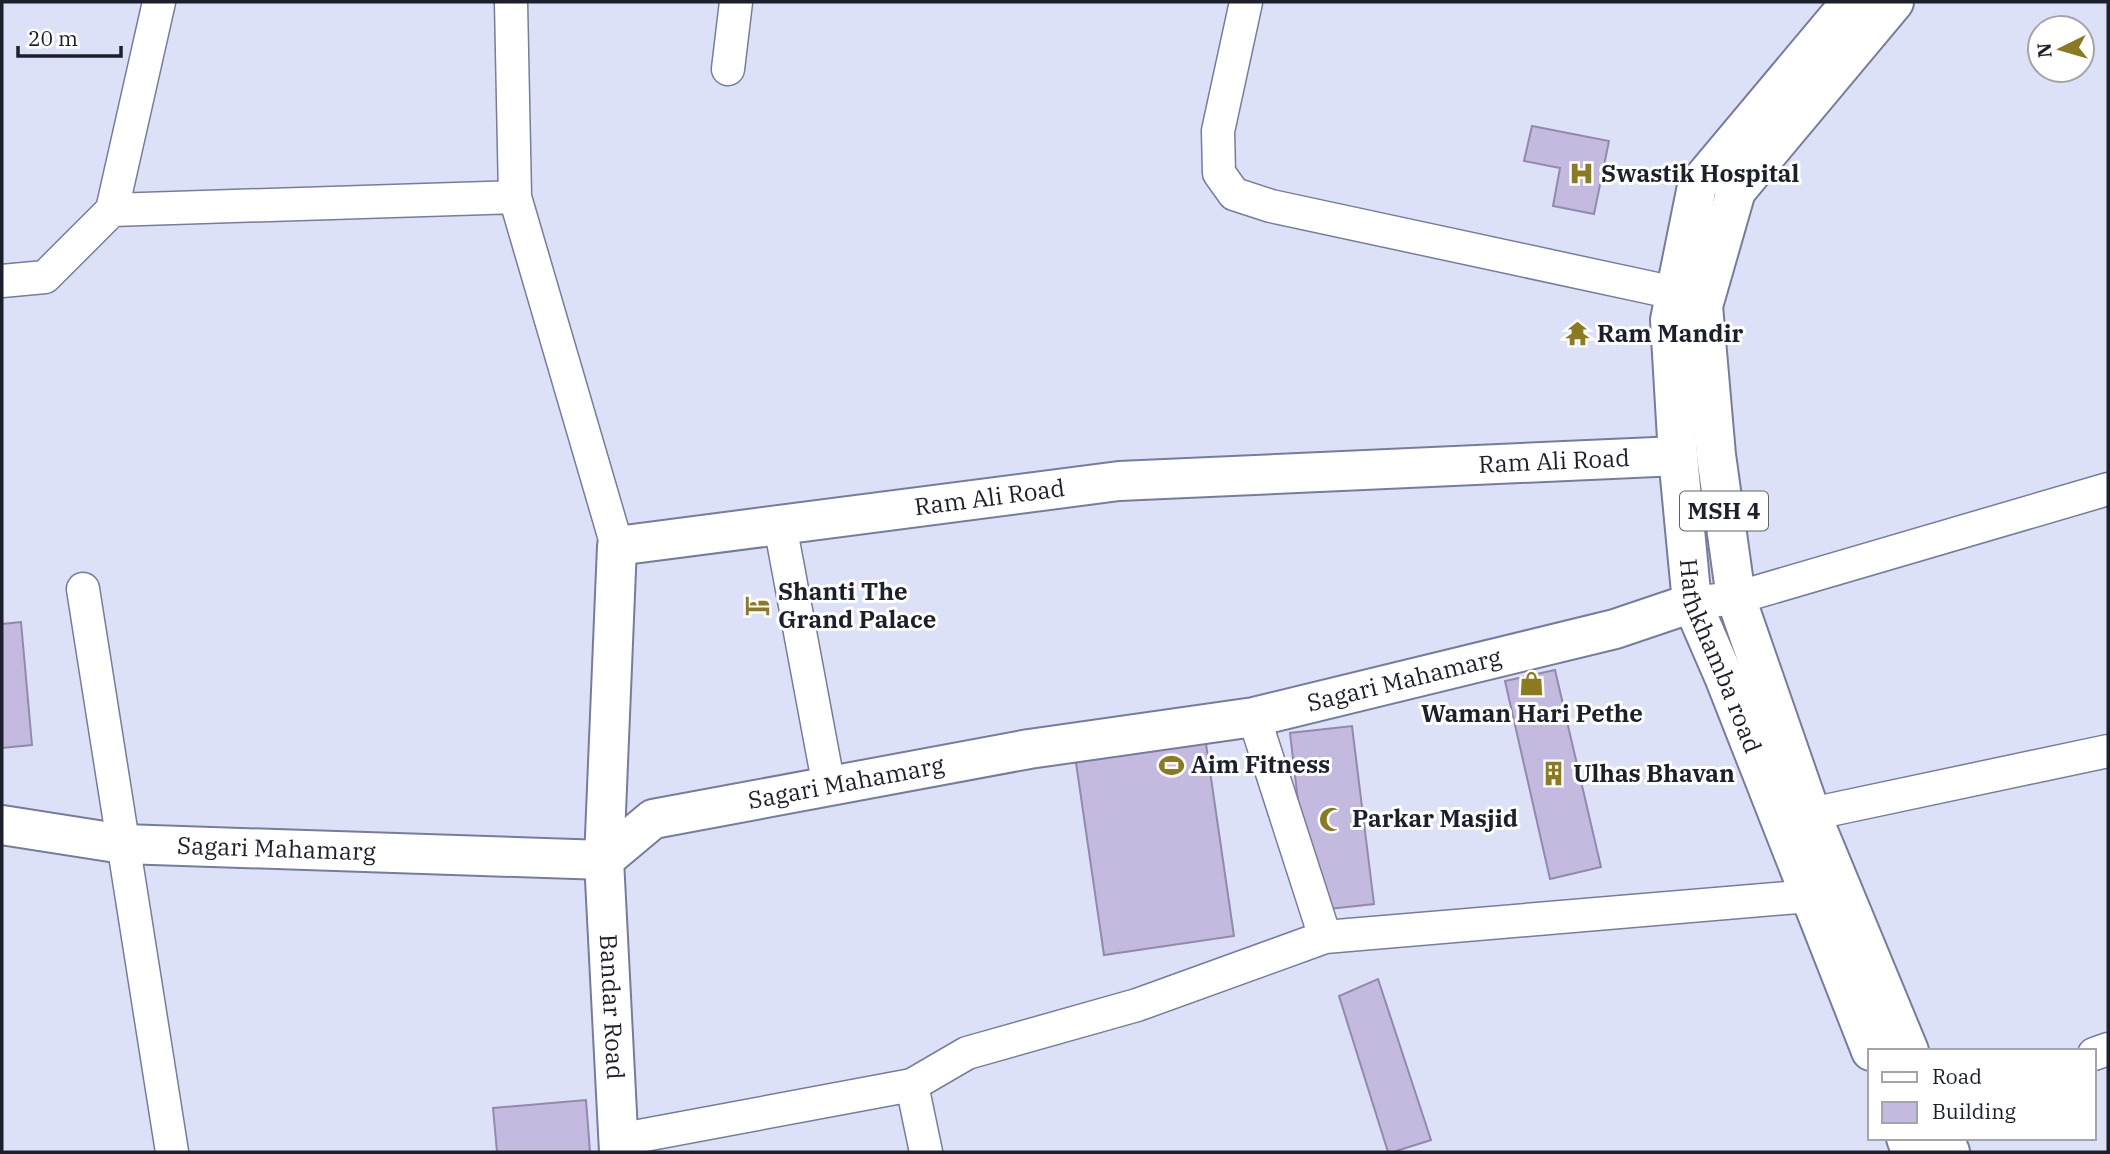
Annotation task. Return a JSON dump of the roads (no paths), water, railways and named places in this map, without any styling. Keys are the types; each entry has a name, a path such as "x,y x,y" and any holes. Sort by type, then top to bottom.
{"main road":[{"name":"Hathkhamba road","path":"1851,2 1697,186 1670,320 1678,456 1692,603 1870,1049"},
{"name":"MSH 4","path":"1894,2 1736,191 1703,306 1716,455 1736,598 1811,814 1908,1049"},
{"name":"Ram Ali Road","path":"617,546 1119,481 1678,456"},
{"path":"604,860 617,546"},
{"name":"Sagari Mahamarg","path":"2,825 123,844 604,860 653,819 1029,749 1254,717 1615,629 1692,603"},
{"name":"Bandar Road","path":"604,860 619,1146"}],"street":[{"path":"2,281 45,277 112,210 159,2"},
{"path":"511,2 515,197 617,546"},
{"path":"728,69 736,2"},
{"path":"1246,2 1218,131 1219,173 1234,194 1271,206 1675,293"},
{"path":"112,210 515,197"},
{"path":"1692,603 1736,598 2108,489"},
{"path":"780,525 829,787"},
{"path":"83,589 172,1152"},
{"path":"1254,717 1325,937"},
{"path":"1811,814 2108,751"},
{"path":"619,1146 912,1085 967,1053 1137,1005 1325,937 1810,896"},
{"path":"912,1085 926,1152"}],"place":[{"name":"Swastik Hospital","path":"1581,174"},
{"name":"Ram Mandir","path":"1577,334"},
{"name":"Shanti The Grand Palace","path":"758,606"},
{"name":"Waman Hari Pethe","path":"1532,683"},
{"name":"Aim Fitness","path":"1171,765"},
{"name":"Ulhas Bhavan","path":"1553,774"},
{"name":"Parkar Masjid","path":"1332,819"}]}
